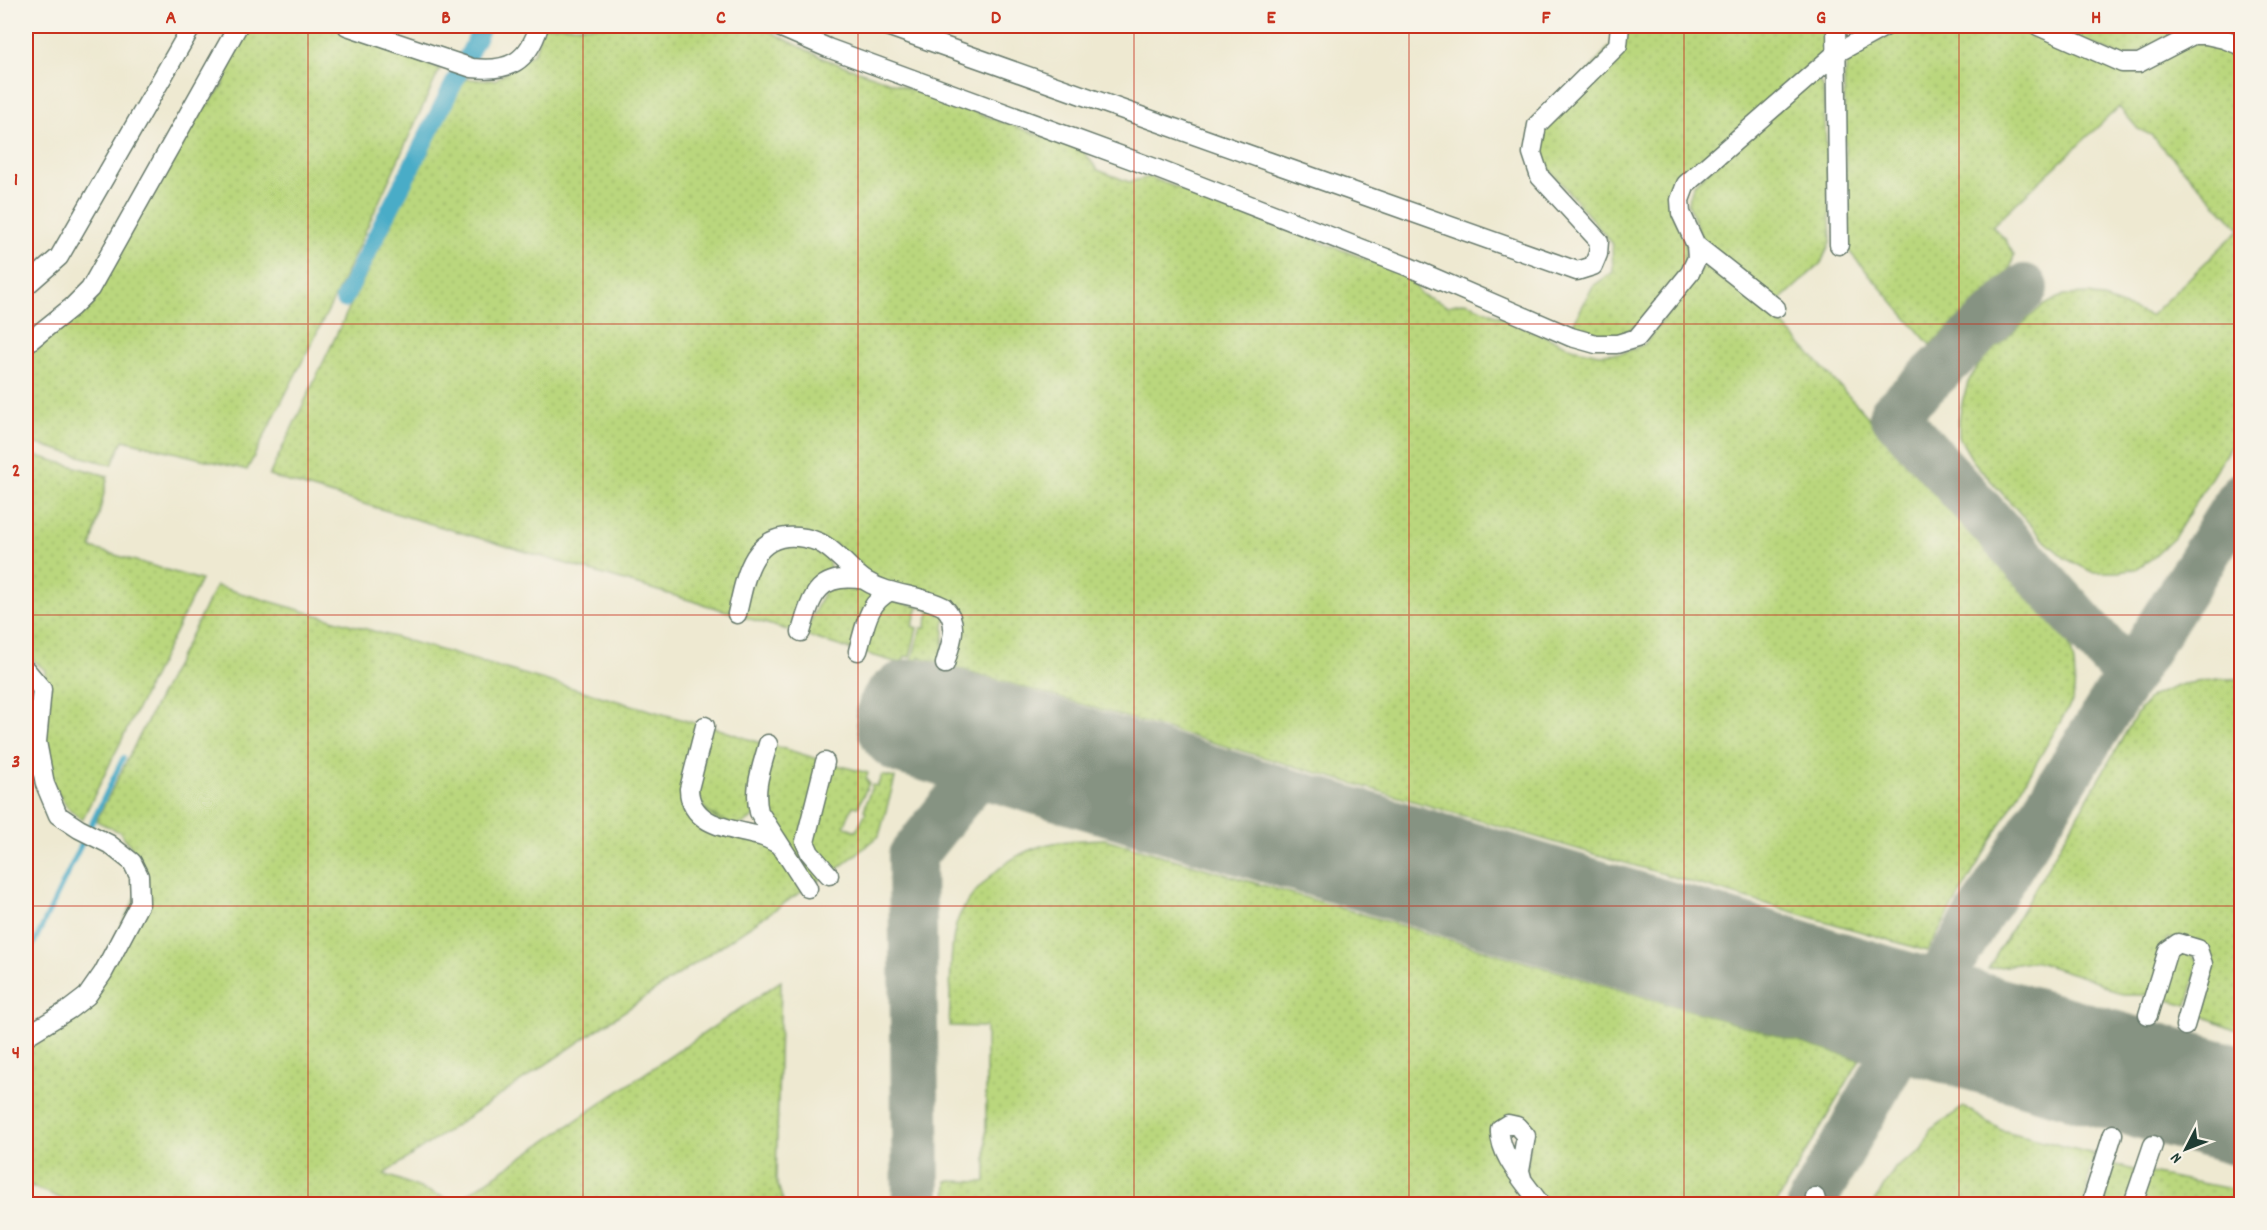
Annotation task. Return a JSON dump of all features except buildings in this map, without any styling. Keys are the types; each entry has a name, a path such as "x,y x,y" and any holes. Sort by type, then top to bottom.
{"lane":[{"path":"26,286 59,257 192,26"},
{"path":"26,344 72,307 90,289 238,26"},
{"path":"347,26 449,61 489,70 509,66 527,53 534,41 538,26"},
{"path":"777,26 828,48 1152,166 1409,267 1571,338 1596,344 1617,345 1637,338 1690,273 1697,258 1696,245 1681,213 1680,200 1686,184 1835,54 1886,26"},
{"path":"887,26 1577,271 1593,266 1598,254 1599,241 1540,177 1532,153 1537,125 1617,45 1620,26"},
{"path":"1836,26 1839,245"},
{"path":"2038,26 2122,63 2139,63 2193,35 2224,39 2241,46"},
{"path":"1696,245 1776,308"},
{"path":"737,614 748,570 756,555 775,539 789,536 808,538 822,543 865,580"},
{"path":"801,632 810,601 825,583 847,577 865,580 891,591 938,604 951,614 954,629 945,664"},
{"path":"858,651 871,607 883,594 891,591"},
{"path":"26,670 42,689 38,742 45,784 58,816 110,844 132,862 139,876 140,903 103,973 87,996 26,1036"},
{"path":"705,726 689,789 694,807 705,819 717,826 766,838 781,846"},
{"path":"768,744 756,797 759,812 808,888"},
{"path":"825,762 805,842 810,853 829,875"},
{"path":"2148,1015 2168,950 2178,943 2198,949 2203,963 2185,1026"},
{"path":"2091,1204 2113,1134"},
{"path":"2133,1204 2153,1145"},
{"path":"1522,1178 1540,1204"}],"green space":[{"path":"244,26 330,26 440,69 336,295 247,470 123,440 112,465 26,441 26,358 37,341 67,326 90,304 194,110 207,106 224,84 221,65"},
{"path":"542,26 759,26 825,59 1082,150 1098,170 1129,182 1149,177 1411,276 1420,294 1447,306 1466,302 1572,348 1598,354 1623,353 1645,344 1704,265 1774,315 2059,624 2074,660 2073,700 1927,951 947,665 958,621 881,584 835,544 766,536 733,613 269,476 352,302 465,79 495,80 535,52"},
{"path":"1627,26 1826,26 1828,49 1685,175 1673,189 1670,206 1686,245 1685,268 1637,325 1612,340 1569,332 1593,286 1613,272 1612,243 1544,163 1540,128"},
{"path":"1907,26 2023,26 2122,66 2197,40 2241,52 2241,429 2174,538 2154,557 2136,569 2092,572 2065,558 2046,542 1973,461 1959,437 1959,419 1963,399 1969,380 1982,360 2041,307 2064,295 2090,294 2150,316 2240,229 2151,135 2138,129 2119,107 1992,226 2005,239 2014,255 2009,273 1930,345 1847,249 1844,78 1850,54"},
{"path":"2045,26 2241,26 2241,41 2192,27 2138,53 2124,57"},
{"path":"1815,77 1823,86 1831,241 1821,263 1777,303 1701,237 1688,203 1694,184"},
{"path":"26,453 108,476 91,548 201,580 82,820 67,807 52,784 45,743 45,670 26,654"},
{"path":"787,543 820,551 828,560 830,567 795,632 740,616 758,559"},
{"path":"827,585 876,590 855,651 804,635"},
{"path":"216,586 698,724 685,801 775,846 805,889 384,1174 456,1202 781,981 776,1179 784,1204 74,1204 26,1184 26,1043 76,1009 146,878 132,848 120,832 96,821"},
{"path":"883,598 945,613 942,663 919,657 918,661 912,659 921,628 925,628 930,610 918,607 912,626 917,628 910,657 905,656 902,664 861,652"},
{"path":"2218,679 2241,679 2241,1032 2194,1012 2209,950 2168,938 2150,995 2122,995 2096,981 2034,961 1988,969 2139,710 2152,696 2183,684"},
{"path":"710,726 763,744 754,815 743,823 733,825 719,821 695,797"},
{"path":"772,745 821,760 801,843 827,875 811,886 761,808"},
{"path":"829,763 868,773 866,779 869,783 858,807 853,806 844,826 856,831 866,812 864,810 872,785 877,786 882,775 895,778 879,836 831,874 808,842"},
{"path":"1105,839 1860,1060 1776,1204 1544,1204 1526,1179 1531,1133 1496,1128 1536,1204 946,1204 947,1181 986,1182 986,1027 949,1026 952,947 958,919 967,902 980,887 998,870 1025,852 1053,843"},
{"path":"2183,949 2199,962 2187,1005 2158,997 2170,953"},
{"path":"1964,1107 2001,1130 2094,1154 2084,1204 1873,1204 1895,1168 1923,1150 1930,1130"},
{"path":"2109,1163 2137,1171 2129,1204 2097,1204"},
{"path":"2150,1173 2241,1191 2241,1204 2139,1204"}],"waterway":[{"path":"344,299 483,26"},
{"path":"26,960 123,758"}],"taxiway":[{"path":"1811,1204 1917,1015 2129,676 1893,414 2024,288"},
{"path":"2129,676 2242,496"},
{"path":"916,1204 912,856 1002,743"}],"runway":[{"path":"915,718 1917,1015 2242,1107"}]}
